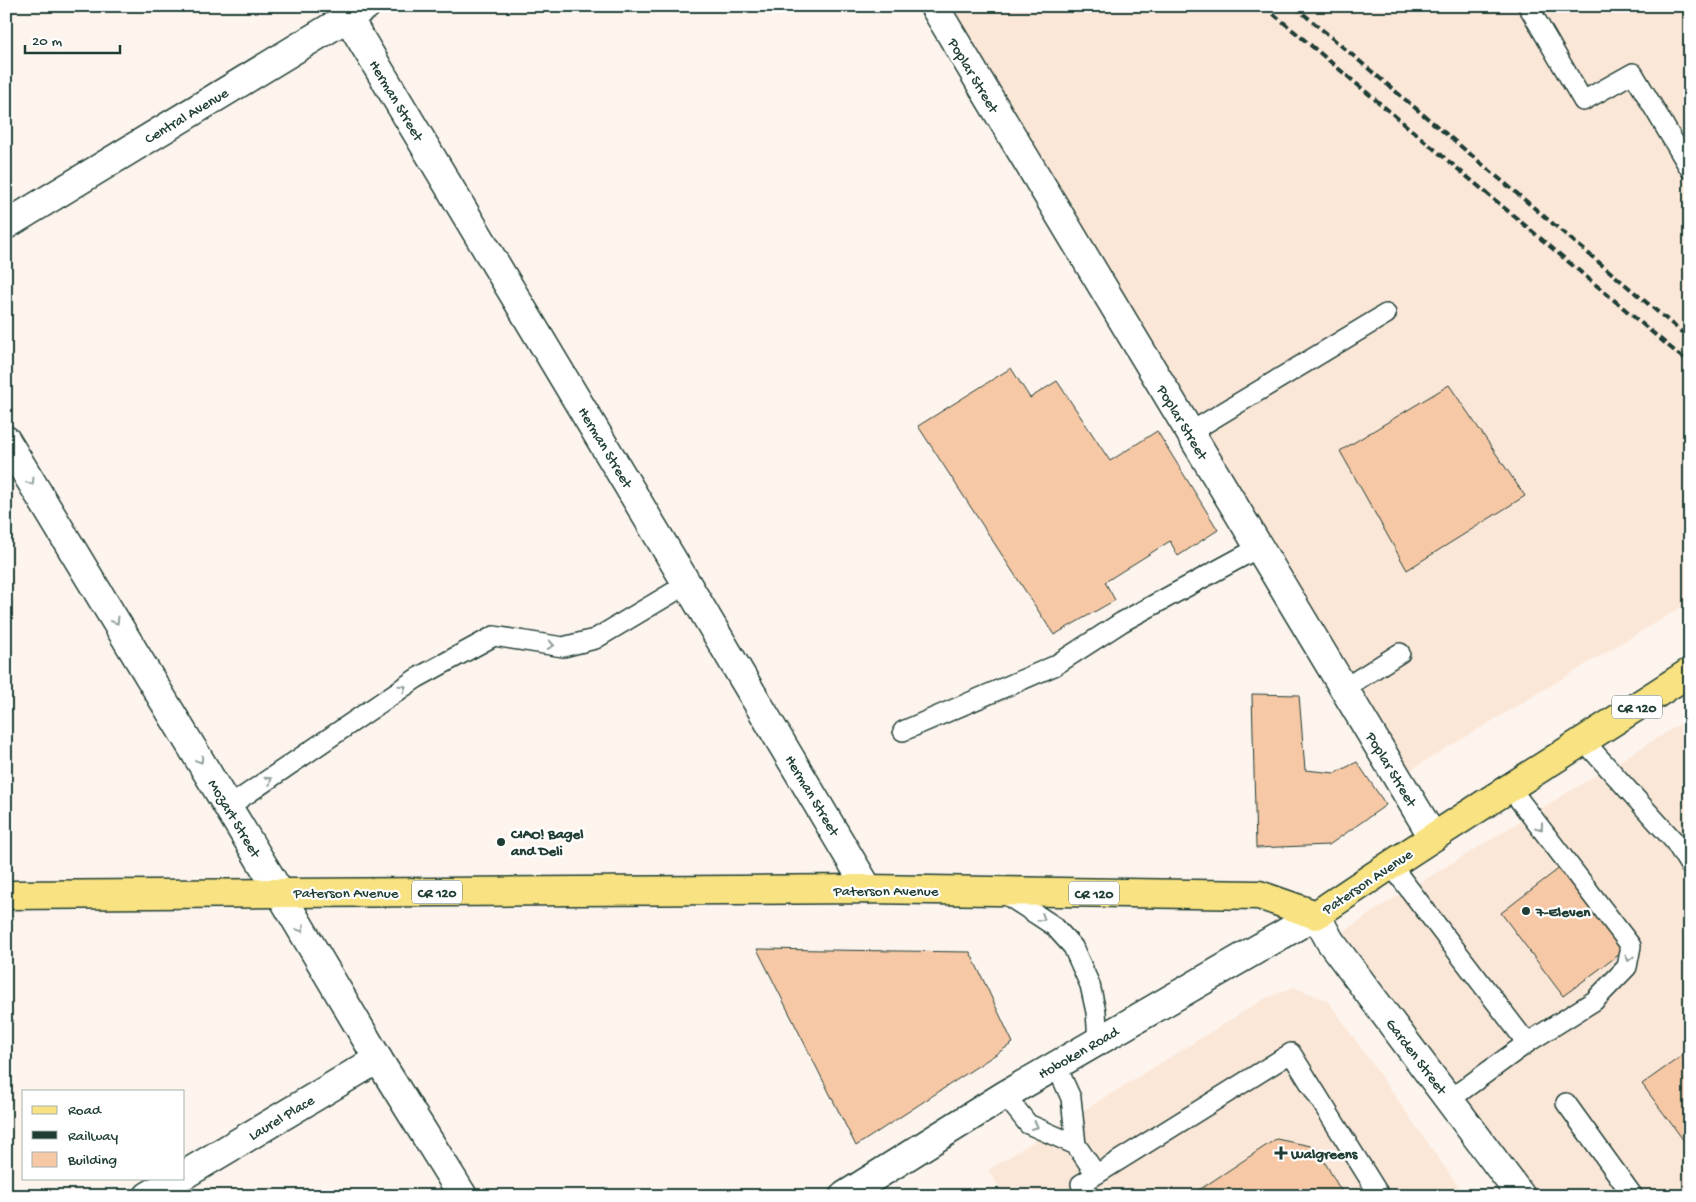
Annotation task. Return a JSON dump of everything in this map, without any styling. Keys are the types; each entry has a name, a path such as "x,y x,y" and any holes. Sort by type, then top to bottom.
{"main road":[{"name":"Paterson Avenue","path":"6,895 868,890 1259,895 1316,915 1390,864 1690,672"}],"street":[{"name":"Poplar Street","path":"934,6 1433,837"},
{"name":"Central Avenue","path":"6,225 352,10"},
{"name":"Herman Street","path":"352,10 868,890"},
{"name":"Mozart Street","path":"6,440 280,893 378,1059 463,1196"},
{"name":"Hoboken Road","path":"844,1196 874,1188 1005,1095 1316,915"},
{"name":"Garden Street","path":"1316,915 1330,941 1521,1196"},
{"name":"Laurel Place","path":"185,1174 378,1059"},
{"path":"148,1196 175,1180"}],"lane":[{"path":"1528,6 1583,101 1633,73 1690,169"},
{"path":"1189,432 1386,314"},
{"path":"903,731 1054,666 1122,622 1258,548"},
{"path":"228,807 417,678 494,636 563,647 595,639 688,584"},
{"path":"1343,690 1400,653"},
{"path":"1584,741 1676,842 1690,866"},
{"path":"1449,1100 1527,1043 1594,1001 1627,967 1631,946 1510,788"},
{"path":"1390,864 1527,1043"},
{"path":"1001,892 1054,926 1073,948 1090,985 1096,1012 1098,1041"},
{"path":"1089,1196 1081,1184 1290,1053 1380,1196"},
{"path":"1056,1065 1071,1098 1076,1144 1096,1174"},
{"path":"1005,1095 1028,1124 1076,1144"},
{"path":"1566,1103 1633,1196"}],"shaded area":[{"path":"916,6 1690,6 1690,602 1392,781"},
{"path":"1690,718 1690,1196 1521,1196 1330,941 1380,907"},
{"path":"1294,987 1328,1001 1465,1196 1005,1196 988,1170 1264,999"}],"building":[{"path":"1011,368 1030,398 1057,381 1110,461 1157,431 1218,530 1178,556 1170,541 1105,582 1115,600 1054,635 918,426"},
{"path":"1449,385 1525,496 1407,570 1340,451"},
{"path":"1252,694 1299,695 1305,770 1335,773 1357,762 1386,805 1329,845 1256,848"},
{"path":"1561,867 1628,948 1563,996 1501,913"},
{"path":"757,949 970,952 1013,1043 856,1146"},
{"path":"1690,1050 1690,1149 1642,1084"},
{"path":"1276,1139 1316,1147 1344,1196 1190,1196"}],"railway":[{"path":"1264,6 1690,364"},
{"path":"1294,6 1690,339"}],"place":[{"name":"CIAO! Bagel and Deli","path":"501,842"},
{"name":"7-Eleven","path":"1526,911"},
{"name":"Walgreens","path":"1281,1153"}]}
